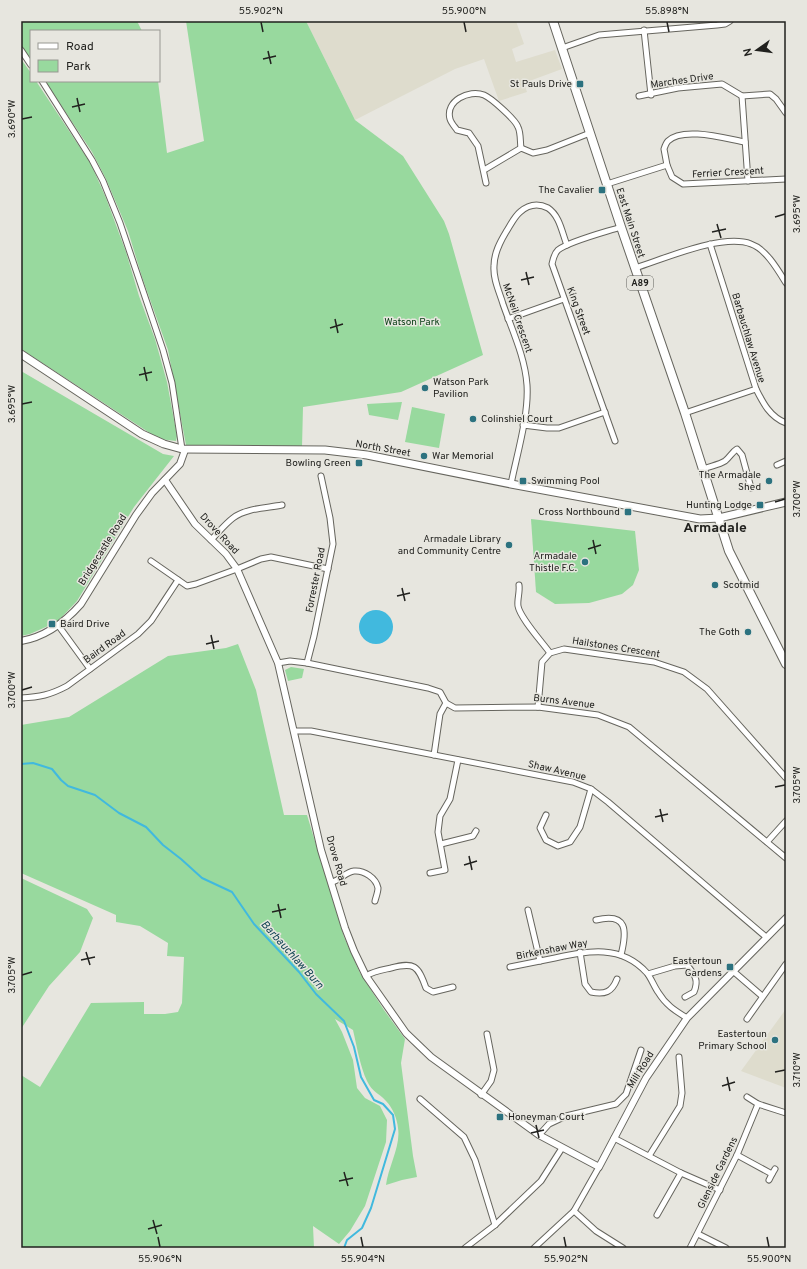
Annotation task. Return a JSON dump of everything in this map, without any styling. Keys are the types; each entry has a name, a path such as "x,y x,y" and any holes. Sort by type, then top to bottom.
{"main road":[{"name":"A89","path":"553,21 562,48"},
{"name":"East Main Street","path":"562,48 719,518"},
{"name":"North Street","path":"21,354 142,434 164,444 184,450 328,450 367,455 511,484 700,519 719,518 786,502"},
{"name":"A89","path":"719,518 729,551 786,664"}],"street":[{"path":"562,48 599,35 717,25 725,24 730,21"},
{"path":"644,30 651,95"},
{"path":"21,50 30,64"},
{"path":"43,82 92,160 103,181 120,223 163,350 172,383 184,450"},
{"name":"Marches Drive","path":"639,96 651,95 678,88 722,84 742,96"},
{"path":"486,183 478,146 469,133 457,130 450,119 451,107 460,98 473,93 485,95 511,116 518,127 521,148"},
{"path":"748,181 742,96 770,94 776,99 786,113"},
{"path":"521,148 533,153 547,150 590,133"},
{"name":"Ferrier Crescent","path":"745,142 699,133 681,135 669,140 664,149 667,164 672,177 683,184 786,180"},
{"path":"484,170 521,148"},
{"path":"607,184 667,164"},
{"name":"McNeil Crescent","path":"511,484 527,398 526,374 519,348 495,280 493,265 500,242 519,213 527,207 537,205 543,206 550,210 557,217 567,245"},
{"name":"King Street","path":"615,441 552,264 553,257 558,251 567,245 621,227"},
{"path":"635,268 710,244 727,241 752,244 765,254 778,269 786,282"},
{"name":"Barbauchlaw Avenue","path":"685,413 756,389 710,244"},
{"path":"508,319 564,298"},
{"path":"756,389 767,410 786,424"},
{"path":"523,425 559,428 605,412"},
{"path":"703,469 726,460 737,449 742,455 751,488"},
{"name":"Bridgecastle Road","path":"21,641 47,632 70,616 81,604 136,515 152,493 180,464 184,450"},
{"path":"777,465 786,461"},
{"name":"Forrester Road","path":"307,663 333,544 330,518 321,476"},
{"name":"Drove Road","path":"165,480 195,524 226,554 237,570 278,663 320,842 345,928 366,976 406,1033 431,1057 539,1135 599,1167"},
{"path":"211,540 236,516 258,509 282,505"},
{"path":"151,561 187,586 237,570 261,559 271,557 328,569"},
{"name":"Baird Road","path":"21,698 41,697 54,693 67,686 138,634 151,621 178,580"},
{"path":"519,585 520,592 518,606 523,617 550,653 542,662 538,707"},
{"path":"58,625 90,669"},
{"name":"Hailstones Crescent","path":"550,653 564,649 654,662 684,672 707,689 786,778"},
{"path":"278,663 290,661 307,663 428,688 440,692 446,703 440,714 434,755"},
{"name":"Burns Avenue","path":"446,703 455,708 538,707 598,715 629,727 786,858"},
{"name":"Shaw Avenue","path":"294,731 311,731 573,782 591,789 766,937"},
{"path":"430,873 445,870 438,832 440,816 450,799 458,760"},
{"path":"546,815 540,828 546,840 558,846 570,842 580,827 591,789"},
{"path":"767,842 786,821"},
{"path":"441,844 473,836 476,831"},
{"path":"332,882 340,880 346,874 355,871 365,873 374,880 378,889 375,901"},
{"path":"528,910 540,961"},
{"path":"596,920 608,917 616,918 622,925 625,937 621,955"},
{"name":"Mill Road","path":"534,1248 574,1211 646,1078 687,1018 786,918"},
{"name":"Birkenshaw Way","path":"510,967 580,952 600,951 621,955 635,961 648,974 658,993 671,1009 687,1018"},
{"path":"580,952 585,984 591,992 599,994 608,991 614,987 617,979"},
{"path":"366,976 372,972 406,964 414,967 421,974 426,988 433,992 453,987"},
{"path":"747,1018 786,964"},
{"path":"648,974 675,966 687,965 694,974 697,984 694,992 685,997"},
{"path":"733,971 762,996"},
{"path":"481,1094 491,1081 494,1070 487,1034"},
{"path":"539,1135 549,1124 566,1116 616,1104 626,1094 641,1050"},
{"path":"649,1156 680,1106 682,1093 679,1057"},
{"path":"747,1097 758,1104 786,1113"},
{"path":"420,1099 464,1137 475,1160 495,1225"},
{"name":"Glenside Gardens","path":"690,1248 737,1156 758,1104"},
{"path":"614,1138 720,1190"},
{"path":"465,1248 495,1225 541,1181 562,1148"},
{"path":"737,1156 773,1172 769,1180"},
{"path":"657,1215 681,1172"},
{"path":"574,1211 596,1231 623,1248"},
{"path":"698,1234 726,1248"}],"shaded area":[{"path":"306,21 516,21 524,44 512,49 516,62 555,50 562,69 524,83 527,92 499,101 484,59 455,69 355,120"},
{"name":"Eastertoun Primary School","path":"786,1009 786,1088 741,1071"}],"green space":[{"path":"21,21 137,21 142,30 30,30 30,59 21,46"},
{"name":"Watson Park","path":"186,21 306,21 355,120 403,156 444,221 483,355 401,392 303,407 302,447 231,448 186,445 168,350 142,277 128,231 106,179 92,152 46,82 158,82 167,153 204,141"},
{"path":"21,59 30,72 30,82 37,82 91,164 106,198 155,339 167,382 177,436 176,441 159,439 21,349"},
{"path":"21,371 163,454 174,456 134,507 77,601 57,622 30,634 21,636"},
{"path":"402,402 398,420 369,415 367,404"},
{"path":"412,407 445,414 439,448 405,442"},
{"path":"531,519 635,531 639,570 633,585 622,594 589,603 555,604 536,592"},
{"path":"238,644 256,690 284,815 307,815 344,937 360,973 405,1039 401,1063 417,1177 386,1185 398,1142 396,1117 393,1110 367,1081 353,1030 335,1019 353,1060 357,1088 365,1098 380,1106 387,1120 386,1142 365,1206 350,1231 339,1244 313,1226 314,1248 21,1248 21,1075 40,1087 91,1003 144,1002 144,1014 165,1014 178,1012 182,1003 184,957 167,956 168,943 140,926 116,922 116,915 21,873 21,725 69,717 168,656 226,648"},
{"path":"291,667 304,669 302,678 288,681 285,670"},
{"path":"21,878 87,909 93,918 80,952 49,986 21,1029"}],"water":[{"path":"379,610 388,615 392,620 392,634 388,639 383,643 373,644 369,643 360,634 359,624 360,620 369,611"}],"waterway":[{"name":"Barbauchlaw Burn","path":"21,764 33,763 52,769 68,786 95,795 119,813 146,827 163,845 202,878 232,892 254,924 299,972 316,994 344,1021 354,1047 361,1077 374,1100 383,1104 393,1115 395,1129 371,1208 362,1228 347,1240 344,1248"}],"place":[{"name":"St Pauls Drive","path":"580,84"},
{"name":"The Cavalier","path":"602,190"},
{"name":"Watson Park Pavilion","path":"425,388"},
{"name":"Colinshiel Court","path":"473,419"},
{"name":"War Memorial","path":"424,456"},
{"name":"Bowling Green","path":"359,463"},
{"name":"Swimming Pool","path":"523,481"},
{"name":"The Armadale Shed","path":"769,481"},
{"name":"Hunting Lodge","path":"760,505"},
{"name":"Cross Northbound","path":"628,512"},
{"name":"Armadale Library and Community Centre","path":"509,545"},
{"name":"Armadale Thistle F.C.","path":"585,562"},
{"name":"Scotmid","path":"715,585"},
{"name":"Baird Drive","path":"52,624"},
{"name":"The Goth","path":"748,632"},
{"name":"Eastertoun Gardens","path":"730,967"},
{"name":"Eastertoun Primary School","path":"775,1040"},
{"name":"Honeyman Court","path":"500,1117"}],"district":[{"name":"Armadale","path":"715,528"}]}
